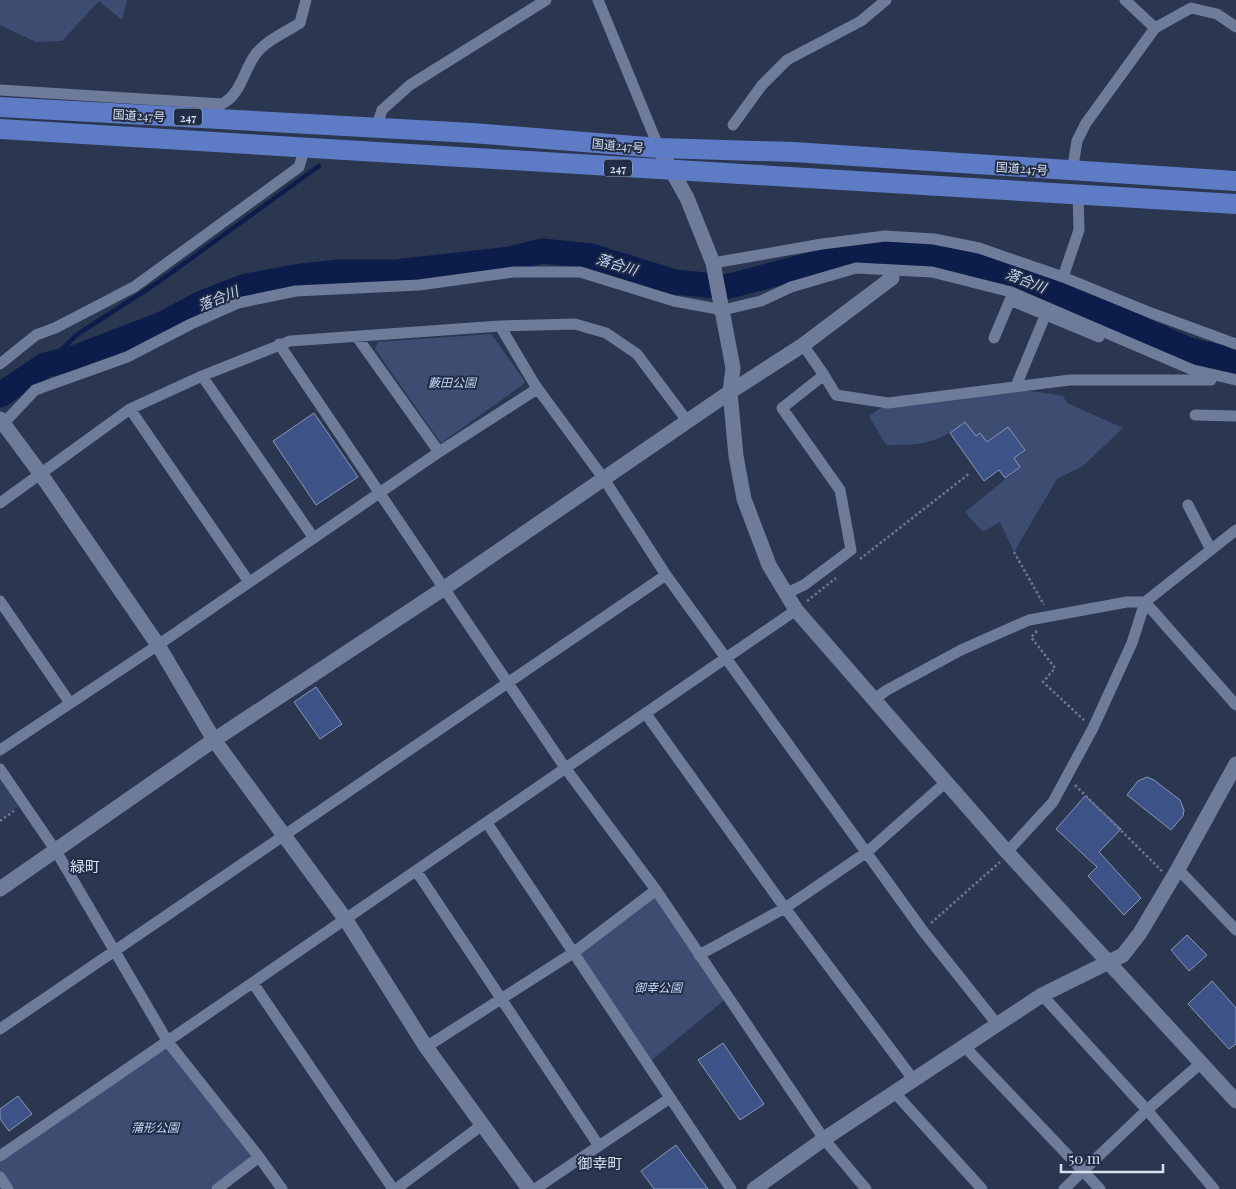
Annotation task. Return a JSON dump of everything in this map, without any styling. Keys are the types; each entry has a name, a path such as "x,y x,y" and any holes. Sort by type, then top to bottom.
{"highway":[{"name":"国道247号","path":"0,107 472,132 659,148 793,152 1072,172 1236,181"},
{"name":"国道247号","path":"0,129 1236,204"}],"street":[{"path":"0,90 222,104 231,99 236,92 255,55 263,47 300,23 306,0"},
{"path":"376,128 382,110 410,85 546,0"},
{"path":"598,0 659,148 687,198 713,263 733,368 730,392 736,456 744,499 769,565 796,610 945,783 1236,1100"},
{"path":"733,125 762,85 787,60 861,21 886,0"},
{"path":"1125,0 1155,28"},
{"path":"1072,172 1077,141 1086,123 1155,28 1190,8 1217,14 1236,27"},
{"path":"0,364 36,335 55,328 134,287 299,168 305,147"},
{"path":"1063,277 1079,230 1078,194"},
{"path":"713,263 822,244 885,236 912,236 979,248 1063,277 1150,313 1236,344"},
{"path":"529,1189 426,1046 346,920 214,740 158,645 40,473 2,422 35,390 127,357 191,324 238,303 296,290 411,286 514,272 580,272 674,300 722,306 761,301 791,287 856,268 912,270 956,277 1011,292 1193,370 1232,380"},
{"path":"0,889 214,740 443,589 730,392 803,345 892,278"},
{"path":"994,338 1010,300 1126,348 1138,348"},
{"path":"1016,386 1045,316"},
{"path":"0,504 130,409 202,376 290,341 500,326 575,324 606,333 637,354 688,422"},
{"path":"500,326 538,389 604,479 666,575 923,931 997,1024"},
{"path":"357,337 439,452"},
{"path":"279,344 566,769 656,890 824,1139 866,1189"},
{"path":"803,345 836,395 888,403 1070,380 1232,380"},
{"path":"787,593 804,585 851,550 840,490 782,408 824,375"},
{"path":"202,376 314,538"},
{"path":"0,750 158,645 439,452 538,389"},
{"path":"130,409 249,582"},
{"path":"1195,415 1236,416"},
{"path":"1188,505 1211,550"},
{"path":"1009,852 1053,802 1093,728 1132,643 1145,602 1236,530"},
{"path":"0,1030 666,575"},
{"path":"0,601 70,703"},
{"path":"873,700 887,690 961,650 1029,620 1051,618 1127,602 1145,602 1236,705"},
{"path":"0,1156 417,872 486,822 796,610"},
{"path":"646,714 785,908 913,1079"},
{"path":"0,768 56,851 168,1042 282,1189"},
{"path":"754,1189 913,1079 1042,995 1107,961 1123,955 1140,933 1235,770"},
{"path":"699,955 785,908 867,852 945,783"},
{"path":"486,822 731,1189"},
{"path":"417,872 599,1146"},
{"path":"1174,874 1236,930"},
{"path":"426,1046 573,953 656,890"},
{"path":"253,983 394,1189 482,1125"},
{"path":"1042,995 1146,1110 1214,1189"},
{"path":"964,1046 1100,1189"},
{"path":"1064,1189 1146,1110 1201,1063"},
{"path":"894,1092 982,1189"},
{"path":"535,1189 670,1098"},
{"path":"217,1189 259,1157"},
{"path":"0,1177 8,1189"}],"path":[{"path":"857,562 970,472"},
{"path":"1014,552 1051,618"},
{"path":"796,610 842,574"},
{"path":"1029,620 1038,631 1031,637 1055,668 1043,682 1093,728"},
{"path":"1066,777 1174,874"},
{"path":"0,821 23,804"},
{"path":"923,931 1009,852"}],"shaded area":[{"path":"0,776 23,804 0,819"}],"green space":[{"path":"0,0 127,0 122,20 99,1 62,41 36,42 0,25"},
{"name":"藪田公園","path":"491,334 524,380 524,384 441,443 375,349 378,342"},
{"path":"1005,387 1063,396 1067,403 1123,428 1083,466 1057,479 1014,552 1000,522 983,532 965,512 1020,467 1014,459 1025,450 1008,427 987,442 976,436 965,422 945,435 928,442 886,445 869,416 888,403"},
{"name":"御幸公園","path":"656,890 728,997 647,1064 573,953"},
{"name":"蒲形公園","path":"168,1042 259,1157 217,1189 8,1189 0,1177 0,1156"}],"building":[{"path":"314,413 358,477 316,505 273,441"},
{"path":"965,422 976,436 980,433 987,442 1008,427 1025,450 1014,458 1020,467 1005,478 999,470 984,481 950,433"},
{"path":"316,687 342,724 320,739 294,702"},
{"path":"1147,777 1154,780 1180,800 1184,810 1183,816 1171,830 1127,795 1138,781"},
{"path":"1085,796 1121,829 1099,852 1141,898 1124,915 1088,876 1097,867 1056,829"},
{"path":"1187,935 1207,955 1189,971 1171,950"},
{"path":"1212,981 1236,1008 1236,1044 1229,1049 1188,1004"},
{"path":"723,1043 764,1104 740,1120 698,1060"},
{"path":"18,1096 32,1114 9,1131 0,1119 0,1109"},
{"path":"676,1145 708,1189 654,1189 641,1171"}],"waterway":[{"path":"45,365 78,334 157,283 319,166"},
{"name":"落合川","path":"0,395 45,365 74,358 160,325 202,303 246,286 301,276 339,272 395,272 510,259 542,251 591,256 675,282 726,287 840,257 892,252 936,256 1016,274 1189,350 1236,361"}],"district":[{"name":"緑町","path":"85,866"},
{"name":"御幸町","path":"600,1163"}]}
